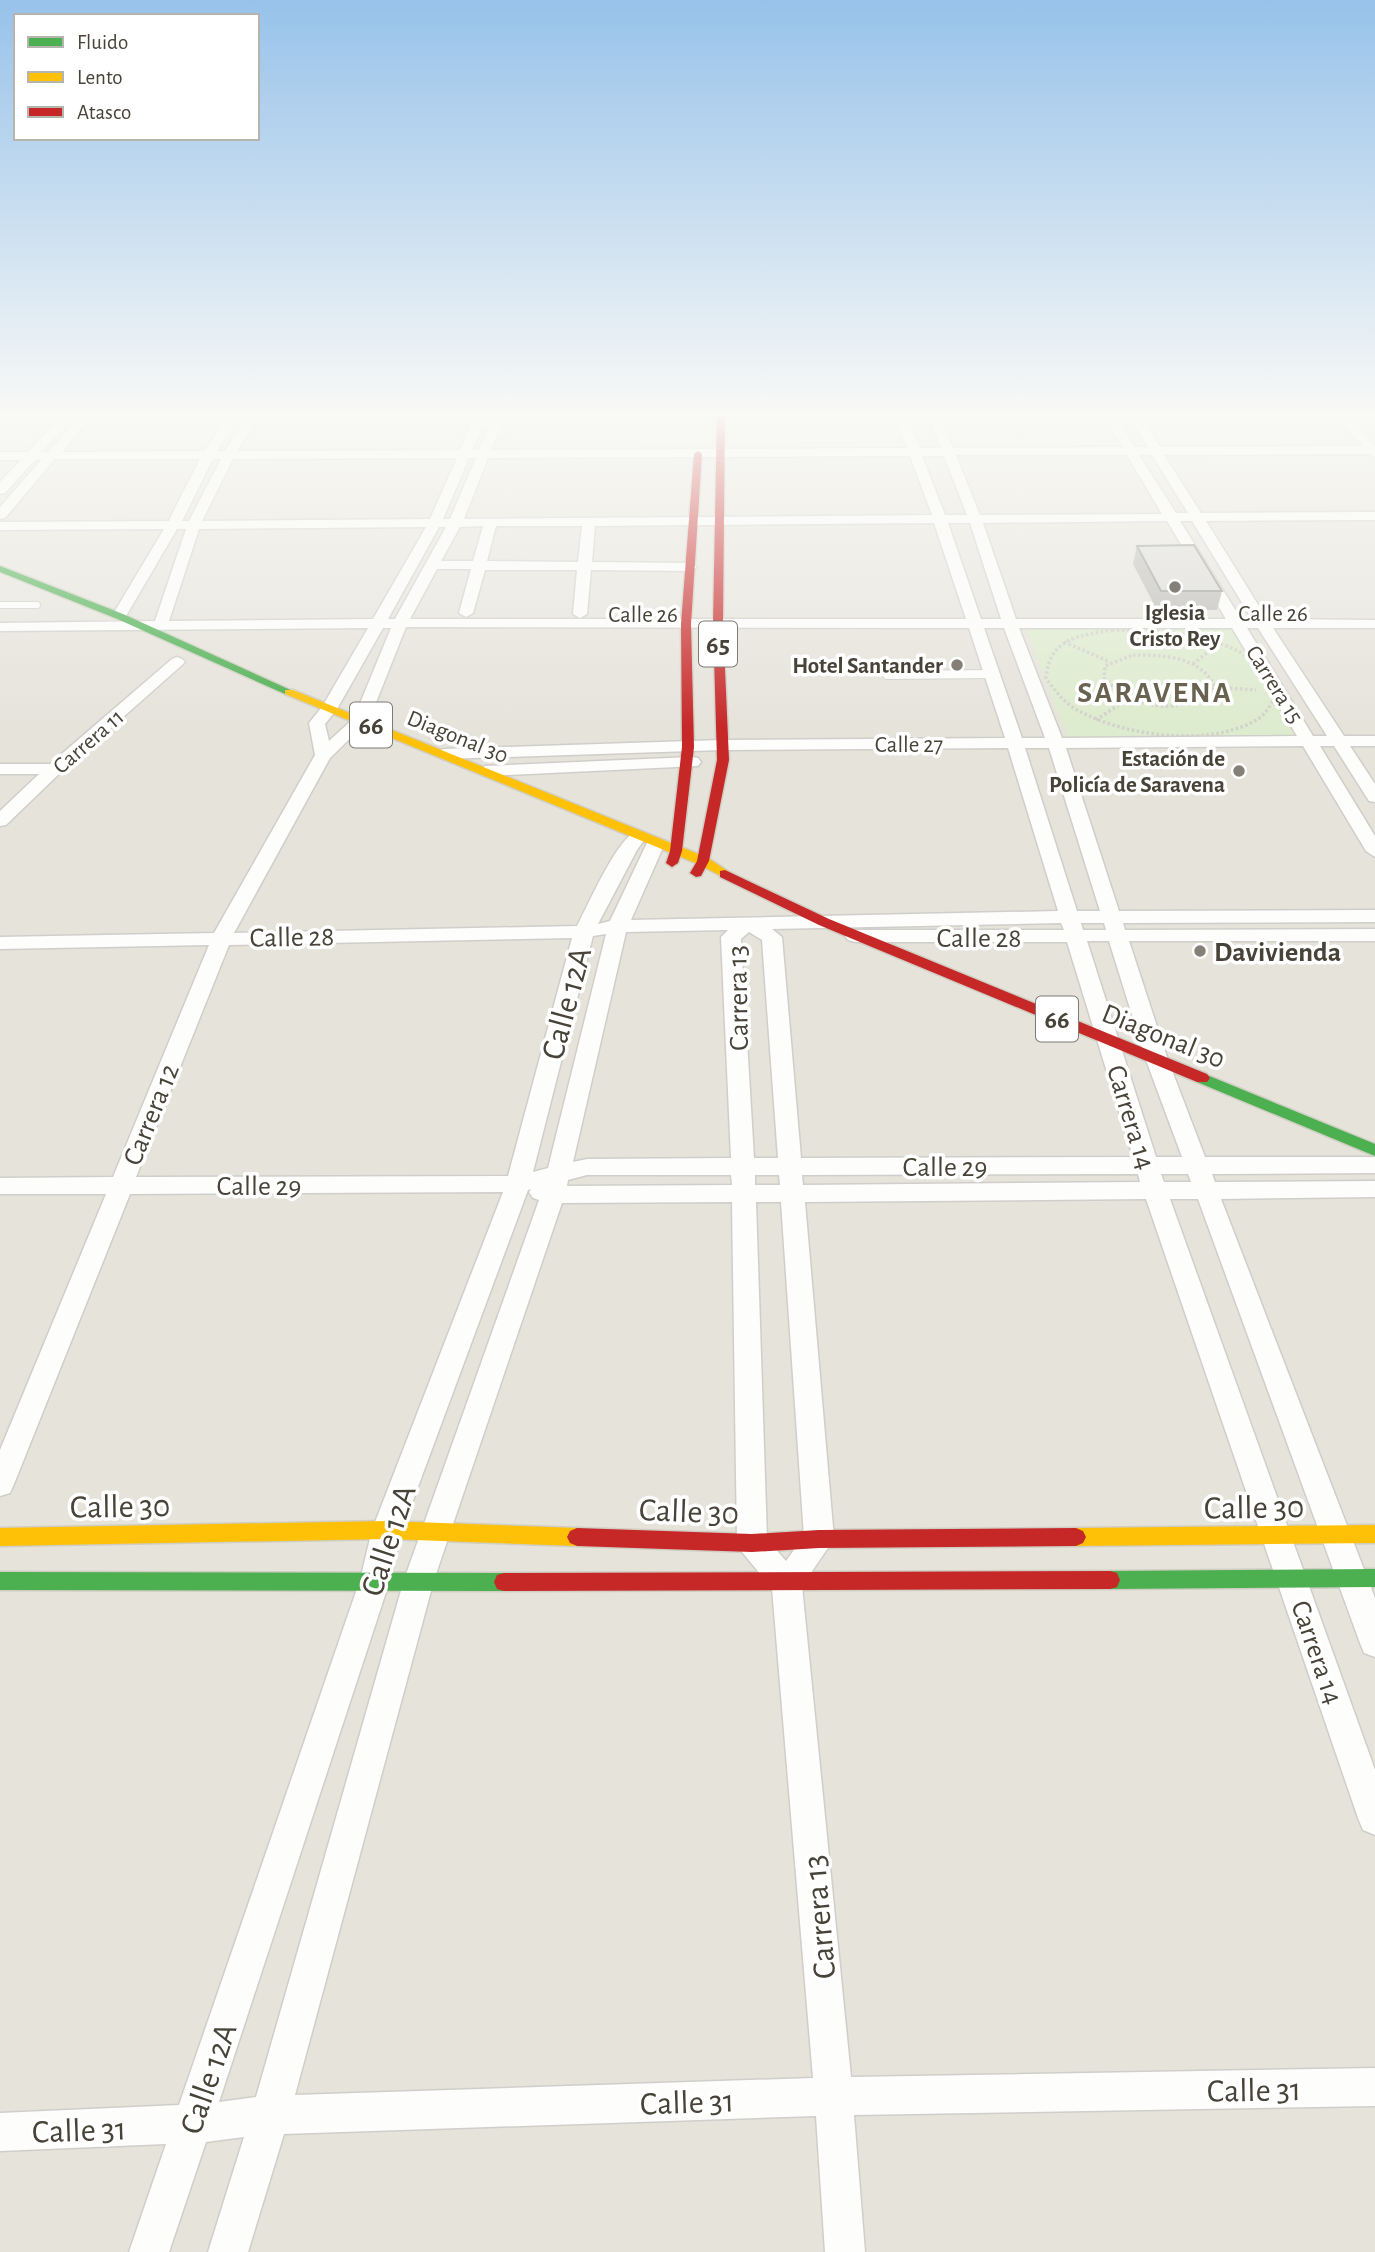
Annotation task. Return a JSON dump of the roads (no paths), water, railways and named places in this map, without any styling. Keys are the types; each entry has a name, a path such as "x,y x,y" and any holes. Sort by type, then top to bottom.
{"main road":[{"name":"65","path":"648,849 687,755 687,619 694,517"},
{"name":"65","path":"700,867 722,753 718,618 720,517"},
{"name":"Diagonal 30","path":"0,569 119,616 139,628 329,709 485,771 648,849 700,867 824,922 1375,1150"},
{"path":"0,591 130,643"},
{"name":"Diagonal 30","path":"311,721 366,744"},
{"name":"Calle 30","path":"0,1537 437,1530 752,1542 819,1539 1375,1534"},
{"path":"0,1581 788,1583 1364,1578"}],"street":[{"path":"5,517 196,520 672,517"},
{"path":"119,616 177,517"},
{"path":"162,621 197,517"},
{"path":"458,518 491,521 589,521 692,517"},
{"name":"Carrera 14","path":"940,517 1017,751 1155,1191 1375,1818"},
{"name":"Carrera 14","path":"975,517 1008,619 1059,751 1157,1059 1205,1191 1336,1534 1364,1578 1367,1625 1375,1643"},
{"name":"Carrera 15","path":"1172,517 1375,851"},
{"name":"Carrera 15","path":"1198,517 1259,619 1375,797"},
{"path":"323,755 311,721 329,709 437,518"},
{"name":"Carrera 12","path":"0,1484 222,937 323,755 361,720 403,618 458,518"},
{"path":"0,526 175,520"},
{"path":"466,614 491,521"},
{"path":"580,614 589,521"},
{"path":"432,565 690,567"},
{"name":"Calle 26","path":"403,618 466,614 580,614 687,619"},
{"name":"Calle 26","path":"1259,619 1375,614"},
{"name":"Calle 26","path":"38,626 119,616 162,621 379,618 1234,618 1375,624"},
{"name":"Calle 26","path":"0,628 139,628 162,621"},
{"name":"Carrera 11","path":"0,821 54,769 178,663"},
{"name":"Calle 27","path":"485,771 722,753 1315,749 1344,748 1375,741"},
{"name":"Calle 27","path":"1344,748 1375,755"},
{"name":"Calle 27","path":"443,754 687,755"},
{"path":"0,769 54,769"},
{"name":"Calle 12A","path":"149,2252 375,1580 387,1530 518,1184 584,932 648,849"},
{"name":"Calle 12A","path":"228,2252 270,2115 419,1580 556,1185 617,933 648,849"},
{"name":"Calle 28","path":"1115,927 1375,916"},
{"name":"Calle 28","path":"0,943 739,930 824,922 1375,935"},
{"name":"Calle 28","path":"772,937 1072,927"},
{"name":"Carrera 13","path":"752,1542 739,930 772,937 790,1195 819,1539"},
{"name":"Calle 29","path":"556,1185 587,1167 1375,1165"},
{"name":"Calle 29","path":"0,1186 518,1184 743,1195 1375,1189"},
{"path":"752,1542 788,1583 819,1539"},
{"name":"Carrera 13","path":"788,1583 834,2096 845,2252"},
{"name":"Calle 31","path":"0,2132 191,2124 270,2115 834,2096 1375,2087"}],"lane":[{"path":"0,605 37,605"},
{"path":"887,675 992,674"}],"place":[{"name":"Iglesia Cristo Rey","path":"1175,587"},
{"name":"Hotel Santander","path":"957,665"},
{"name":"Estación de Policía de Saravena","path":"1239,771"},
{"name":"Davivienda","path":"1200,951"}],"district":[{"name":"SARAVENA","path":"1155,692"}]}
